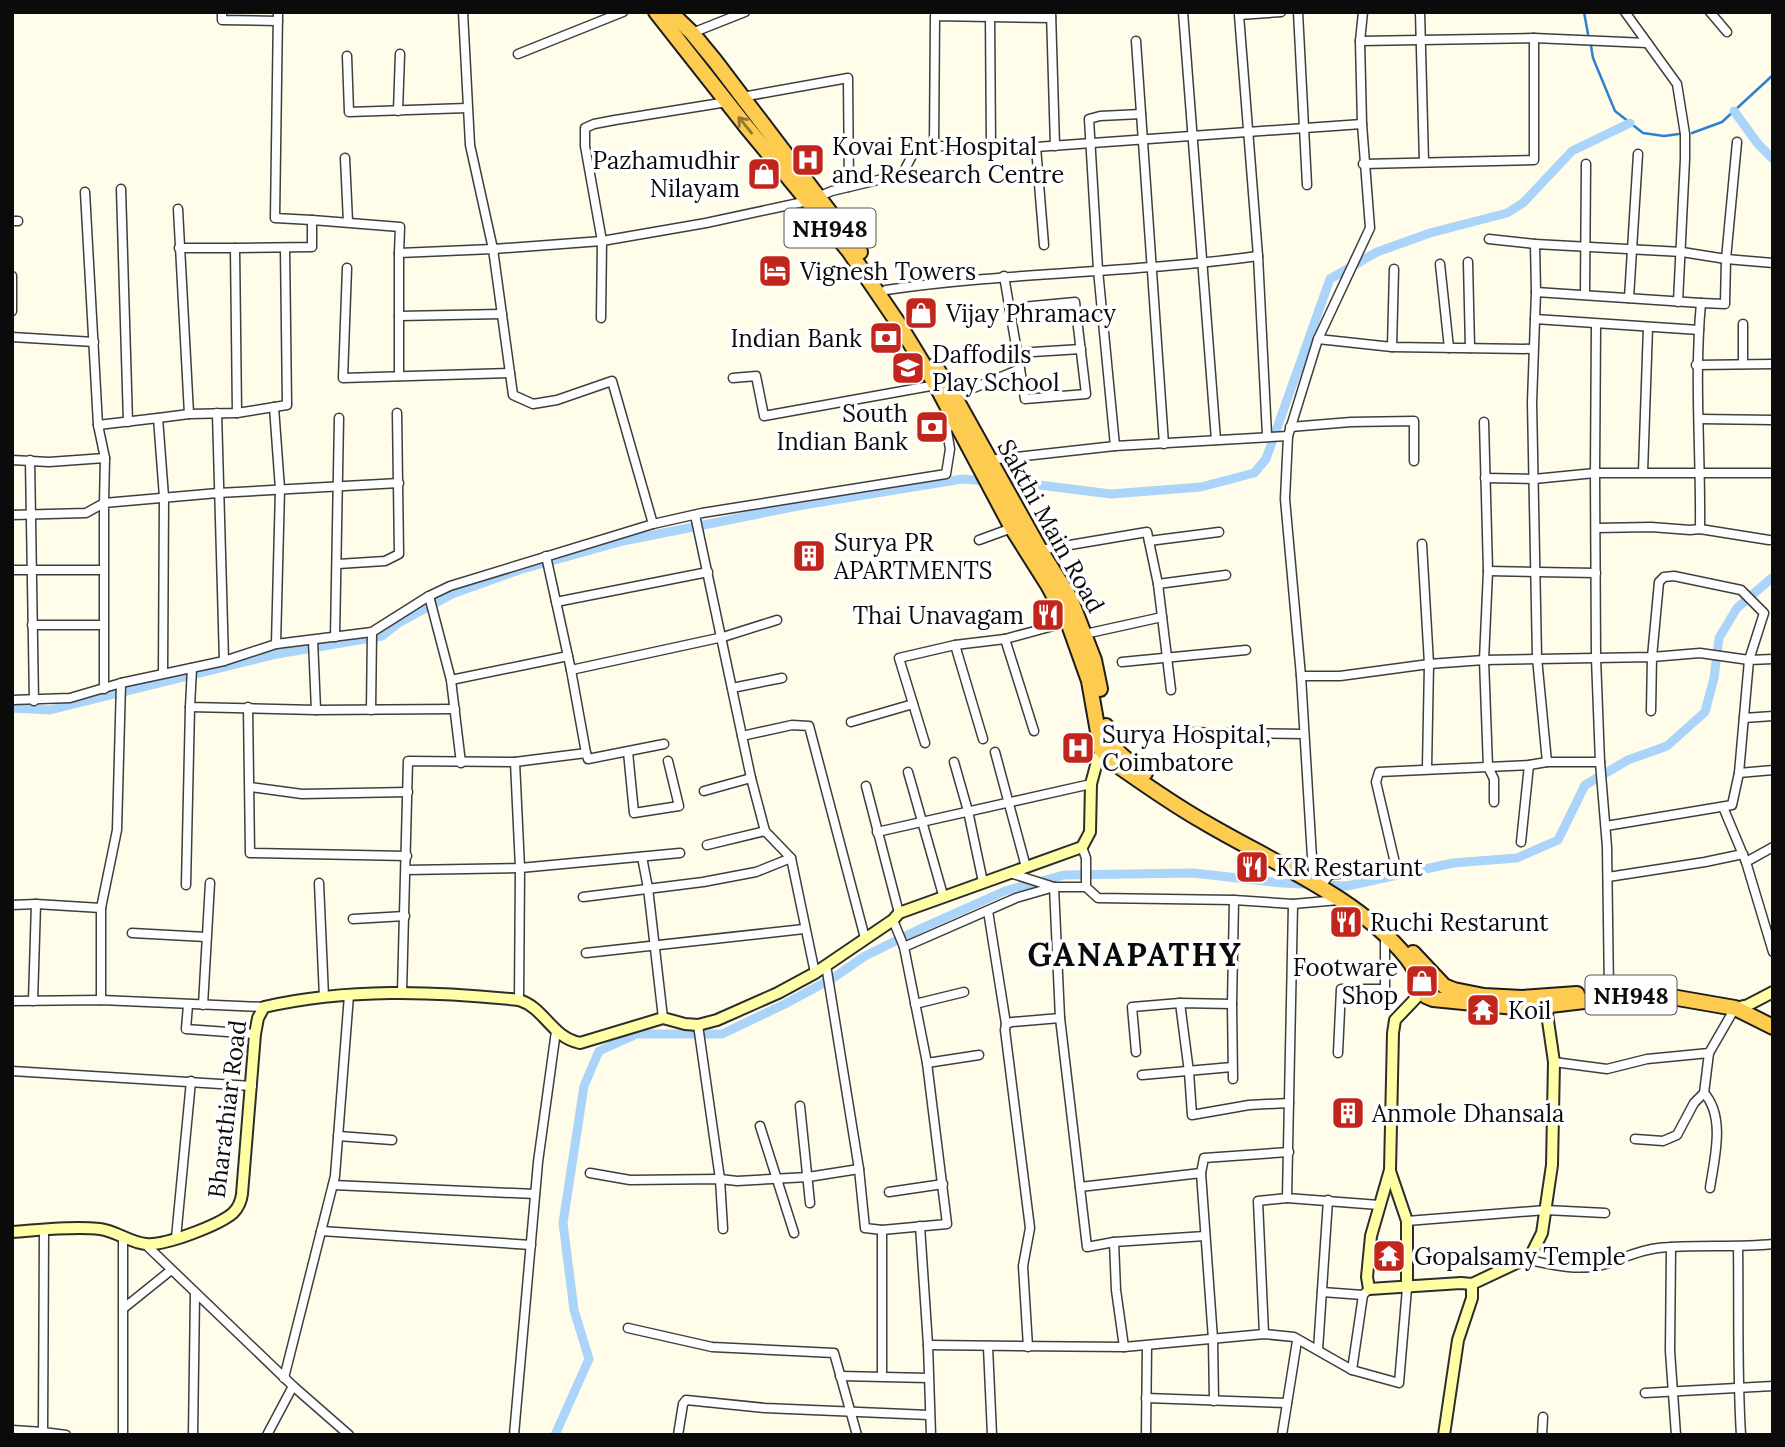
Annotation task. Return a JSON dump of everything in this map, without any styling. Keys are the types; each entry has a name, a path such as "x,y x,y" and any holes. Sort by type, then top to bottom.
{"highway":[{"name":"NH948","path":"656,12 727,102 813,199 871,282 952,415 985,462"},
{"name":"Sakthi Main Road","path":"670,12 692,33 742,97 813,199 844,228 954,396 1004,499 1070,598 1094,660 1105,745"},
{"name":"NH948","path":"1004,499 1012,528 1068,622 1089,681 1110,760 1203,822 1293,872 1330,888 1385,935 1406,957 1418,973 1426,996 1433,999 1546,1007 1643,994 1667,996 1741,1006 1773,1027"},
{"name":"NH948","path":"1105,745 1201,811 1330,888 1396,934 1444,986 1484,1001 1609,993 1643,988 1668,989 1699,993 1773,1017"}],"main road":[{"path":"519,1000 533,1007 566,1040 580,1042 663,1018 698,1025 717,1020 815,972 865,937 943,895 1082,847 1090,832 1091,784 1105,745"},
{"path":"1435,978 1395,1020 1390,1170 1371,1236 1366,1292 1472,1284 1525,1259 1532,1253 1542,1233 1552,1165 1555,1062 1546,1007"},
{"name":"Bharathiar Road","path":"145,1244 176,1238 215,1224 235,1212 240,1205 255,1034 258,1018 264,1007 303,998 402,992 519,1000"},
{"path":"1741,1006 1773,992"},
{"path":"1390,1170 1407,1221 1407,1288"},
{"path":"12,1232 98,1229 145,1244"},
{"path":"1444,1435 1458,1340 1472,1298 1472,1284"}],"street":[{"path":"222,12 222,20 278,17 275,218 400,227 399,376"},
{"path":"463,12 470,145 493,249 513,395 533,404 557,400 612,381 653,524"},
{"path":"518,54 623,12"},
{"path":"692,33 746,12"},
{"path":"1183,12 1216,440"},
{"path":"1267,435 1258,256 1239,15 1281,12"},
{"path":"1298,12 1307,185"},
{"path":"1330,888 1304,734 1285,499 1288,433 1318,339 1370,228 1363,164 1360,41 1363,12"},
{"path":"1420,12 1424,162"},
{"path":"1625,12 1677,84 1685,134 1678,302"},
{"path":"1710,12 1727,32"},
{"path":"934,146 935,16 1051,15 1055,146"},
{"path":"990,16 991,148"},
{"path":"1360,41 1534,38 1647,43"},
{"path":"1363,164 1534,160 1534,38"},
{"path":"1136,41 1164,444"},
{"path":"398,111 400,54"},
{"path":"346,56 349,112 467,108"},
{"path":"742,97 848,78 849,187"},
{"path":"601,318 602,241 585,146 585,128 615,120 727,102"},
{"path":"1115,446 1098,270 1089,119 1141,114"},
{"path":"399,253 602,241 706,223 813,199 903,173 915,150 934,146 1036,147 1362,124"},
{"path":"1536,292 1725,304 1726,259 1737,142"},
{"path":"1036,147 1044,245"},
{"path":"1629,298 1638,154"},
{"path":"345,158 348,222"},
{"path":"1585,294 1586,164"},
{"path":"121,189 128,422"},
{"path":"85,192 99,425 105,458 104,689"},
{"path":"178,209 189,414"},
{"path":"179,248 312,247 312,219"},
{"path":"1489,239 1584,248 1682,252 1773,263"},
{"path":"1535,244 1533,349 1537,658 1547,762"},
{"path":"235,248 236,413"},
{"path":"99,425 189,414 236,413 287,405 285,248"},
{"path":"886,290 1004,276 1202,263 1258,256"},
{"path":"1468,262 1470,348"},
{"path":"1440,264 1449,348"},
{"path":"347,268 343,378 510,373"},
{"path":"1392,347 1394,269"},
{"path":"12,276 12,311"},
{"path":"1004,276 1025,399 1086,394 1075,302 1011,308"},
{"path":"1700,529 1700,419 1696,365 1701,303"},
{"path":"399,316 502,314"},
{"path":"1535,319 1699,330"},
{"path":"1596,324 1596,658 1608,877 1606,912 1609,993"},
{"path":"1743,324 1743,364"},
{"path":"1643,472 1648,327"},
{"path":"12,337 94,342"},
{"path":"1318,339 1392,347 1533,349"},
{"path":"1017,353 1081,349"},
{"path":"1696,365 1773,364"},
{"path":"954,396 1020,369"},
{"path":"733,378 756,376 764,416 936,385"},
{"path":"274,408 280,489 276,644"},
{"path":"217,413 224,660"},
{"path":"338,564 386,561 399,554 397,413"},
{"path":"12,700 70,698 163,673 192,669 276,644 372,632 450,586 653,524 946,474 950,449 947,431 952,415"},
{"path":"158,418 164,497 163,673"},
{"path":"335,637 339,418"},
{"path":"1700,419 1773,420"},
{"path":"985,462 1115,446 1288,433 1350,422 1414,421 1414,461"},
{"path":"1484,422 1488,571 1484,660 1488,767 1494,779 1494,802"},
{"path":"12,460 49,462 105,458"},
{"path":"30,460 34,701"},
{"path":"1485,478 1534,479 1643,472 1773,473"},
{"path":"12,515 86,513 104,503 164,497 399,483"},
{"path":"695,515 751,778 765,831 791,858 815,972"},
{"path":"979,540 1012,528"},
{"path":"1596,528 1700,529 1769,540"},
{"path":"1149,541 1219,531"},
{"path":"1040,550 1147,532 1158,584 1171,690"},
{"path":"1422,544 1429,664 1427,768"},
{"path":"546,557 588,759 664,744"},
{"path":"12,570 103,570"},
{"path":"1488,571 1596,573"},
{"path":"556,602 708,572"},
{"path":"1158,584 1226,575"},
{"path":"1606,826 1732,805 1739,773 1749,660 1764,613 1741,590 1674,576 1664,577 1659,582 1652,657 1651,711"},
{"path":"429,597 450,680 461,763"},
{"path":"1085,634 1162,617"},
{"path":"571,670 723,637 778,620"},
{"path":"925,743 899,657 955,645 1006,639 1068,622"},
{"path":"32,625 103,625"},
{"path":"371,710 372,632"},
{"path":"1006,639 1034,731"},
{"path":"313,640 316,710"},
{"path":"955,645 983,739"},
{"path":"1122,662 1246,650"},
{"path":"1301,676 1340,676 1429,664 1537,658 1652,657 1700,653 1749,660 1773,659"},
{"path":"450,680 568,656"},
{"path":"186,884 192,669"},
{"path":"732,688 782,678"},
{"path":"101,1000 101,908 117,830 121,684"},
{"path":"851,722 913,704"},
{"path":"190,707 455,709"},
{"path":"248,707 250,853 407,856"},
{"path":"1744,718 1773,716"},
{"path":"742,736 792,726 809,726 865,937"},
{"path":"1179,732 1304,734"},
{"path":"628,752 634,813 679,806 668,761"},
{"path":"995,752 1026,867"},
{"path":"402,992 408,761 515,762 586,753"},
{"path":"515,762 520,868 519,1000"},
{"path":"954,762 983,882"},
{"path":"1330,888 1329,875 1391,867 1395,858 1376,782 1379,772 1547,762 1600,762"},
{"path":"1521,842 1529,765"},
{"path":"1739,773 1773,770"},
{"path":"908,772 943,895"},
{"path":"704,791 751,778"},
{"path":"877,832 1091,784"},
{"path":"826,965 859,1168 865,1228 882,1230 947,1224 927,1063 904,947 895,919 866,786"},
{"path":"250,788 302,794 408,792"},
{"path":"1723,807 1745,858 1773,952"},
{"path":"706,845 765,831"},
{"path":"1608,877 1745,858 1773,846"},
{"path":"1082,847 1086,858 1086,886 1098,898 1234,900 1293,904 1330,888"},
{"path":"406,870 520,868 680,853"},
{"path":"642,857 663,1018"},
{"path":"583,897 703,882 756,872 791,858"},
{"path":"1009,873 1053,887"},
{"path":"203,1004 210,883"},
{"path":"319,883 324,997"},
{"path":"904,947 1016,898 1053,887 1086,886"},
{"path":"1053,887 1060,1018 1087,1247 1114,1242 1205,1236"},
{"path":"1233,1079 1231,1004 1234,900"},
{"path":"33,1001 36,904"},
{"path":"1287,1198 1293,904"},
{"path":"12,905 101,908"},
{"path":"988,911 1006,1024 1005,1038 1030,1227 1023,1266 1028,1347"},
{"path":"353,919 405,916"},
{"path":"586,953 804,929"},
{"path":"132,933 206,937"},
{"path":"1338,1053 1340,989 1385,989 1385,935"},
{"path":"915,1004 964,992"},
{"path":"284,1378 333,1185 349,996"},
{"path":"12,1001 101,1000 264,1007"},
{"path":"1136,1052 1132,1007 1180,1003 1231,1004"},
{"path":"1180,1003 1192,1115 1249,1105 1289,1103"},
{"path":"188,1004 186,1030 255,1034"},
{"path":"1635,1139 1663,1141 1677,1135 1694,1103 1704,1093 1709,1053 1741,1006"},
{"path":"1006,1024 1060,1018"},
{"path":"698,1025 720,1179 723,1229"},
{"path":"514,1435 535,1194 556,1031"},
{"path":"1555,1062 1607,1069 1647,1059 1709,1053"},
{"path":"927,1063 979,1055"},
{"path":"1142,1074 1232,1067"},
{"path":"12,1071 252,1086"},
{"path":"176,1238 191,1081"},
{"path":"1704,1093 1710,1100 1716,1124 1710,1188"},
{"path":"800,1106 810,1203"},
{"path":"761,1126 794,1233"},
{"path":"338,1136 392,1140"},
{"path":"1214,1401 1213,1339 1201,1173 1204,1158 1289,1152"},
{"path":"590,1173 630,1180 737,1181 808,1177 859,1168"},
{"path":"1080,1187 1201,1173"},
{"path":"889,1192 943,1184"},
{"path":"333,1185 535,1194"},
{"path":"1264,1334 1258,1201 1287,1198 1379,1205"},
{"path":"1318,1350 1328,1200"},
{"path":"1407,1221 1546,1210 1605,1213"},
{"path":"919,1226 928,1345 930,1435"},
{"path":"43,1432 44,1230"},
{"path":"882,1230 882,1376"},
{"path":"321,1231 531,1245"},
{"path":"123,1236 123,1435"},
{"path":"1114,1242 1124,1347"},
{"path":"145,1244 284,1378 349,1435"},
{"path":"1525,1259 1576,1268 1605,1264 1639,1250 1773,1244"},
{"path":"1671,1247 1670,1351 1676,1435"},
{"path":"1738,1247 1740,1352 1737,1388 1741,1435"},
{"path":"124,1308 170,1271"},
{"path":"928,1345 1124,1347 1264,1334 1286,1335 1352,1370 1399,1383 1407,1288"},
{"path":"1322,1292 1366,1292 1352,1370"},
{"path":"193,1435 195,1294"},
{"path":"628,1328 712,1347 834,1353 857,1435"},
{"path":"1282,1435 1297,1340"},
{"path":"1146,1435 1147,1346"},
{"path":"988,1347 992,1435"},
{"path":"841,1376 928,1378"},
{"path":"267,1435 293,1386"},
{"path":"1644,1393 1773,1386"},
{"path":"1146,1398 1287,1403"},
{"path":"678,1435 686,1400 765,1408 929,1415"},
{"path":"1542,1435 1544,1417"},
{"path":"12,1430 66,1435"}],"waterway":[{"path":"1584,12 1588,34"},
{"path":"1591,46 1593,58 1615,111 1643,133 1664,136 1679,134"},
{"path":"1692,133 1722,122 1773,75"},
{"path":"1734,111 1758,144 1773,159"},
{"path":"12,708 50,710 277,654 382,636 400,622 452,594 519,570 623,541 803,505 962,479 1111,494 1201,487 1254,473 1266,459 1330,279 1377,252 1430,233 1507,213 1523,203 1572,151 1630,123"},
{"path":"555,1435 589,1359 574,1310 563,1223 584,1086 599,1051 637,1034 722,1034 785,1004 833,978 865,956 922,928 1005,891 1064,875 1193,873 1282,883 1347,886 1453,863 1517,858 1558,840 1585,785 1628,760 1667,746 1705,712 1714,678 1719,638 1737,608 1773,577"}],"place":[{"name":"Kovai Ent Hospital and Research Centre","path":"808,160"},
{"name":"Pazhamudhir Nilayam","path":"764,174"},
{"name":"Vignesh Towers","path":"775,271"},
{"name":"Vijay Phramacy","path":"921,313"},
{"name":"Indian Bank","path":"886,338"},
{"name":"Daffodils Play School","path":"908,368"},
{"name":"South Indian Bank","path":"932,427"},
{"name":"Surya PR APARTMENTS","path":"809,556"},
{"name":"Thai Unavagam","path":"1048,615"},
{"name":"Surya Hospital, Coimbatore","path":"1078,748"},
{"name":"KR Restarunt","path":"1252,867"},
{"name":"Ruchi Restarunt","path":"1346,922"},
{"name":"Footware Shop","path":"1422,981"},
{"name":"Koil","path":"1483,1010"},
{"name":"Anmole Dhansala","path":"1348,1113"},
{"name":"Gopalsamy Temple","path":"1389,1256"}],"district":[{"name":"GANAPATHY","path":"1135,954"}]}
